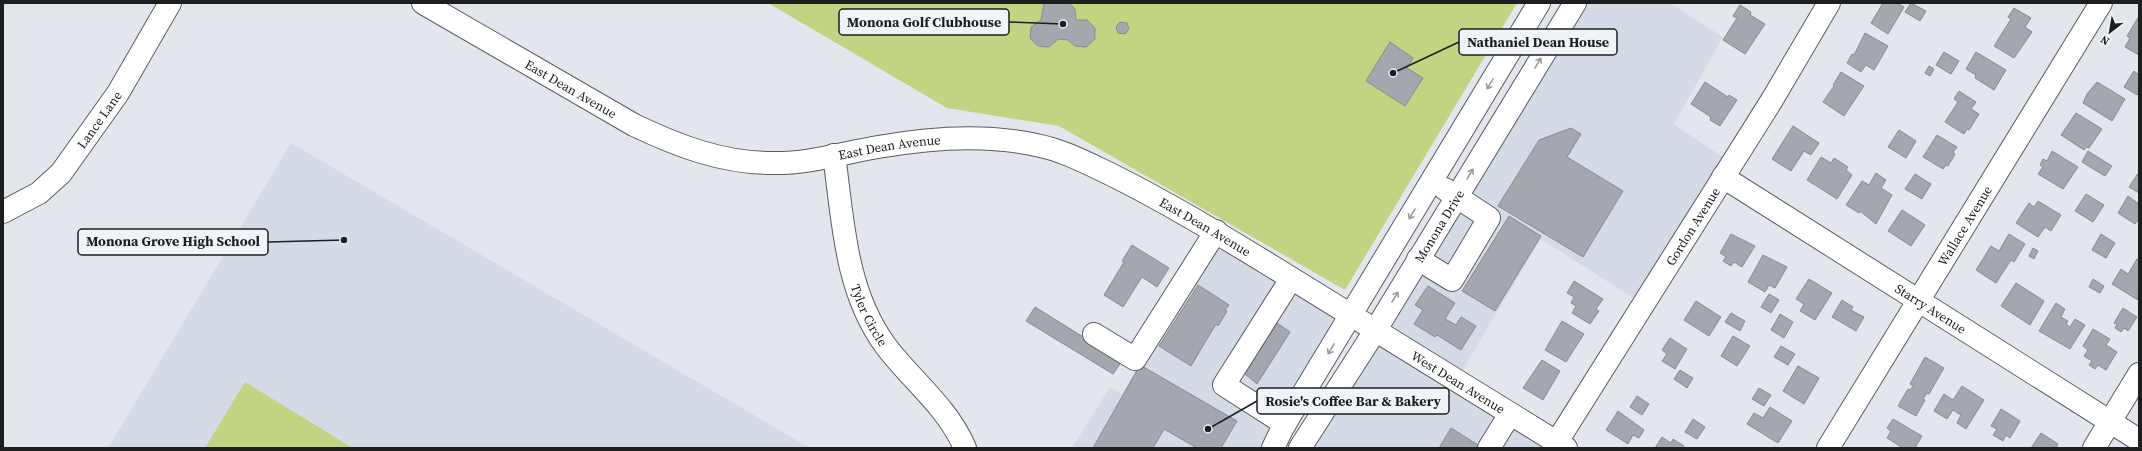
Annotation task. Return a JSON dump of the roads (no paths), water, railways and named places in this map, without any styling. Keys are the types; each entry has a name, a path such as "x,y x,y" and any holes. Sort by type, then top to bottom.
{"street":[{"name":"Lance Lane","path":"3,212 39,193 60,173 118,92 170,3"},
{"name":"East Dean Avenue","path":"423,3 634,125 663,139 712,156 732,160 790,163 882,146 959,138 1003,140 1038,145 1079,159 1129,183 1216,231 1351,316"},
{"path":"1273,448 1285,424 1539,3"},
{"name":"Monona Drive","path":"1300,448 1375,331 1575,3"},
{"name":"Gordon Avenue","path":"1558,446 1829,3"},
{"name":"Wallace Avenue","path":"1828,448 1918,299 2102,3"},
{"name":"Tyler Circle","path":"834,155 849,264 866,314 885,346 929,394 950,421 964,448"},
{"name":"Starry Avenue","path":"1723,177 2139,440"},
{"path":"1418,259 1452,280 1489,218 1432,181"},
{"path":"1094,334 1135,359 1216,231"},
{"path":"1285,424 1224,385 1291,278"},
{"name":"West Dean Avenue","path":"1351,316 1510,414 1558,446"},
{"path":"2094,448 2139,374"},
{"path":"1489,448 1510,414"}],"place":[{"name":"Monona Golf Clubhouse","path":"1063,24"},
{"name":"Nathaniel Dean House","path":"1393,73"},
{"name":"Monona Grove High School","path":"344,240"},
{"name":"Rosie's Coffee Bar & Bakery","path":"1208,429"}]}
